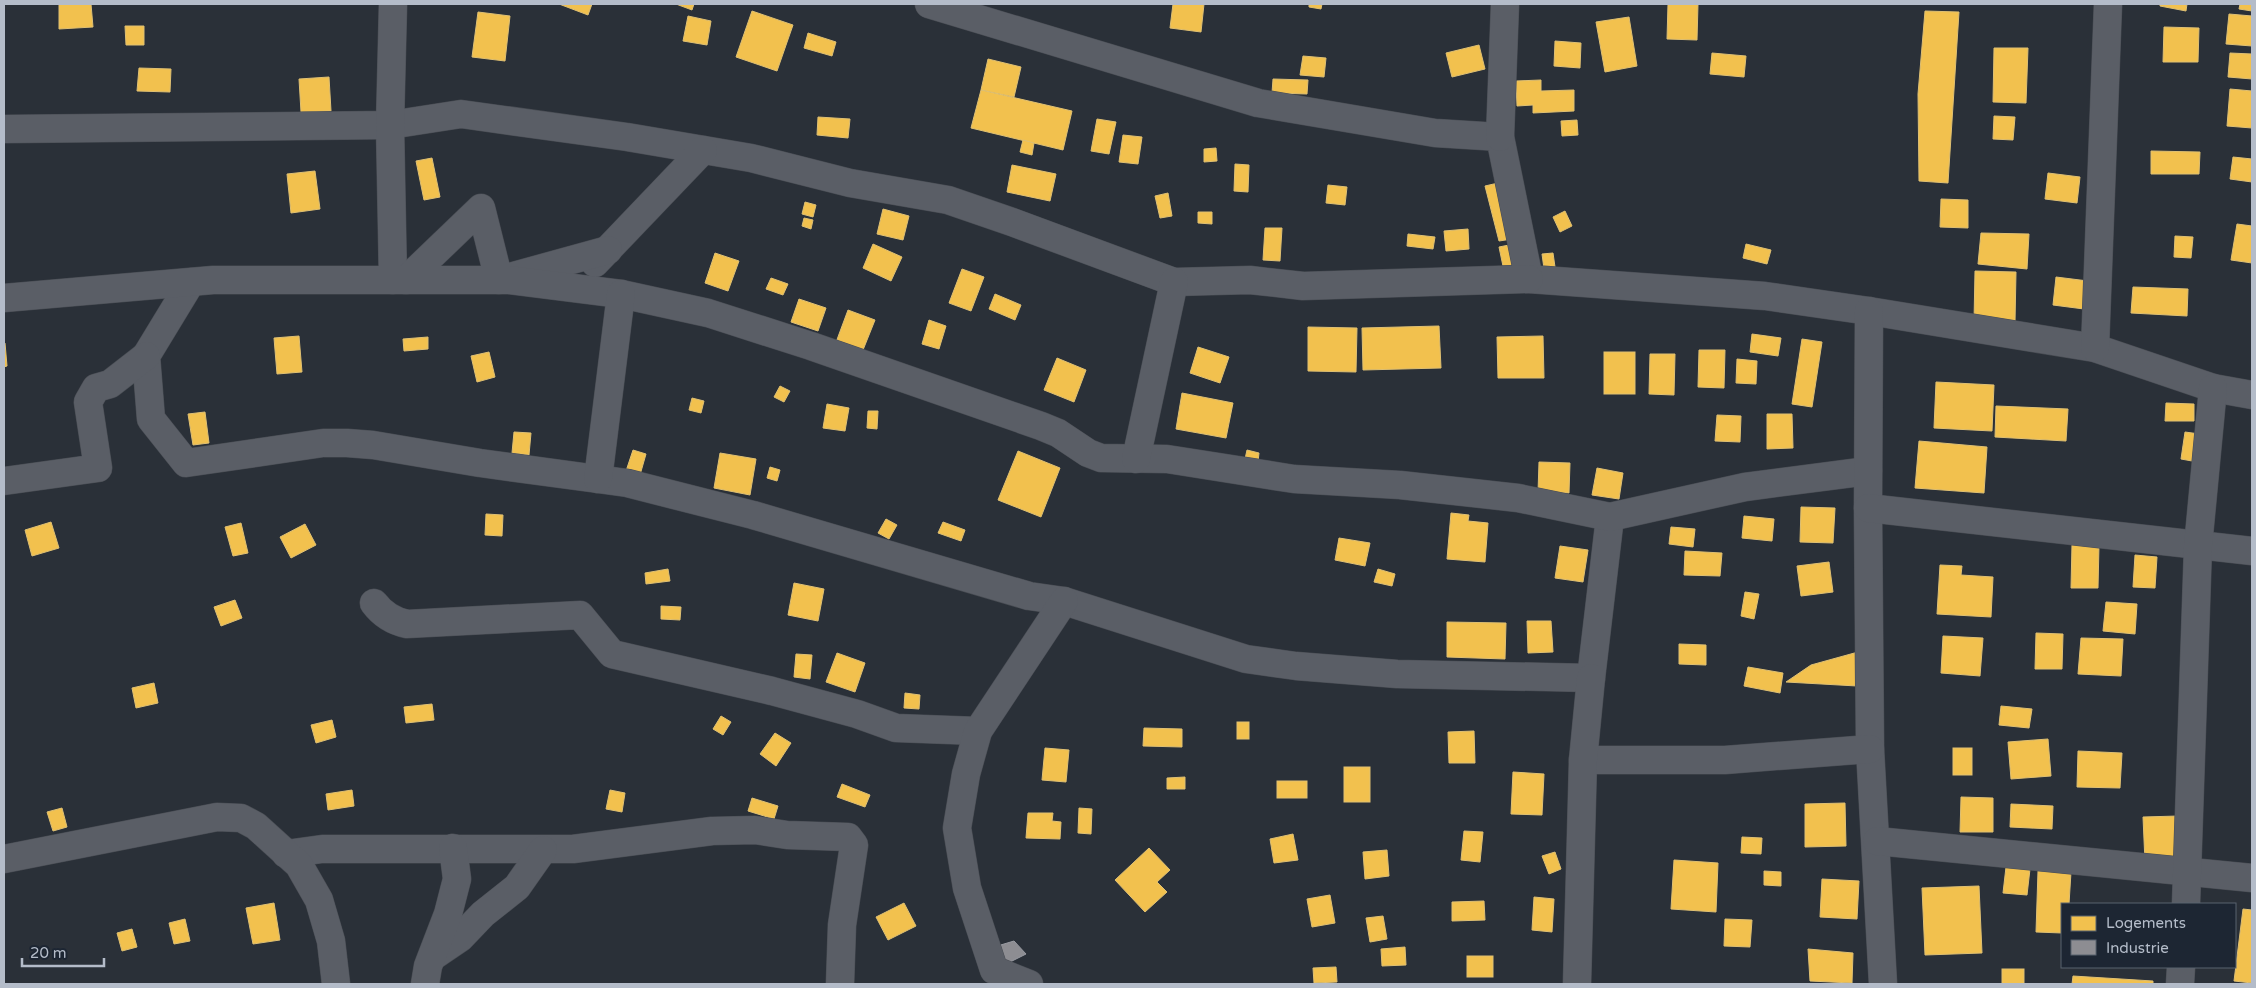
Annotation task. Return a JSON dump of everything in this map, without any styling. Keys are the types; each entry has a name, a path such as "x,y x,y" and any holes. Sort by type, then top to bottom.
{"street":[{"path":"394,4 390,124 400,280"},
{"path":"930,4 1258,103 1436,133 1500,137"},
{"path":"1505,4 1500,137 1529,279"},
{"path":"2094,348 2108,4"},
{"path":"4,130 390,124 461,114 552,126 751,158 850,183 948,200 1174,282 1250,280 1303,286 1529,279 1765,296 2094,348 2213,388 2252,394"},
{"path":"572,288 703,150"},
{"path":"400,280 481,208 499,280"},
{"path":"499,280 608,250"},
{"path":"4,298 223,280 499,280 621,294 708,313 811,346 1041,426 1058,433 1088,453 1101,458 1167,459 1294,479 1400,485 1518,498 1610,517 1744,487 1868,471"},
{"path":"4,482 98,468 88,402 96,388 110,384 146,356 191,282"},
{"path":"1136,459 1174,282"},
{"path":"598,478 621,294"},
{"path":"1869,311 1870,749 1877,841 1883,984"},
{"path":"146,356 150,419 186,463 323,443 347,443 373,444 480,464 598,478 627,483 744,513 1029,596 1064,602 1246,659 1296,666 1397,674 1591,678"},
{"path":"2186,903 2198,546 2213,388"},
{"path":"1868,508 2252,551"},
{"path":"1577,984 1583,760 1610,517"},
{"path":"1029,984 994,977 967,888 957,828 966,774 978,731 1064,602"},
{"path":"374,603 379,611 394,621 407,624 580,615 612,654 772,690 857,714 896,728 978,731"},
{"path":"1583,760 1725,760 1870,749"},
{"path":"4,858 217,817 241,818 256,826 299,865 319,900 331,941 336,984"},
{"path":"286,854 322,849 572,849 721,831 755,830 787,835 848,837 854,845 842,925 840,984"},
{"path":"1877,841 2252,878"},
{"path":"425,984 432,957 448,914 457,879 453,848"},
{"path":"432,957 460,938 483,914 517,887 543,850"},
{"path":"2180,984 2181,968"}],"building: Logements":[{"path":"59,4 91,4 93,27 59,29"},
{"path":"559,4 592,4 588,15"},
{"path":"676,4 694,4 692,10"},
{"path":"1173,4 1204,4 1201,32 1170,28"},
{"path":"1309,4 1322,4 1321,9 1309,7"},
{"path":"1668,4 1698,4 1697,40 1667,39"},
{"path":"2160,4 2187,4 2186,11 2160,6"},
{"path":"2240,4 2252,4 2252,11 2239,9"},
{"path":"752,11 793,25 777,71 736,57"},
{"path":"1925,11 1959,12 1948,183 1919,181 1918,94"},
{"path":"478,12 510,16 505,61 472,57"},
{"path":"2229,14 2252,16 2252,46 2226,44"},
{"path":"688,16 711,21 707,45 683,41"},
{"path":"1629,17 1637,66 1605,72 1596,22"},
{"path":"125,26 144,26 144,45 126,45"},
{"path":"2164,27 2199,28 2198,62 2163,62"},
{"path":"808,33 836,42 832,56 804,48"},
{"path":"1555,41 1581,43 1580,68 1554,66"},
{"path":"1479,45 1485,69 1452,77 1446,53"},
{"path":"1994,48 2028,48 2026,103 1993,102"},
{"path":"1712,53 1746,56 1744,77 1710,74"},
{"path":"2230,53 2252,54 2252,79 2228,77"},
{"path":"1303,56 1326,58 1324,77 1300,75"},
{"path":"988,59 1021,67 1014,97 981,90"},
{"path":"139,68 171,69 170,92 137,91"},
{"path":"329,77 331,111 301,112 299,79"},
{"path":"1273,79 1308,80 1307,94 1272,93"},
{"path":"1541,80 1541,91 1574,90 1574,111 1533,113 1533,105 1517,106 1516,81"},
{"path":"2230,89 2252,91 2252,128 2227,126"},
{"path":"981,90 1072,111 1063,150 971,128"},
{"path":"1994,116 2015,117 2013,140 1993,139"},
{"path":"818,117 850,119 848,138 817,135"},
{"path":"1097,119 1116,122 1109,154 1091,151"},
{"path":"1577,120 1578,135 1562,136 1561,121"},
{"path":"1123,135 1142,137 1138,164 1119,162"},
{"path":"1023,140 1034,143 1032,155 1020,152"},
{"path":"1216,148 1217,161 1204,162 1204,149"},
{"path":"2151,151 2200,152 2199,174 2151,174"},
{"path":"2233,157 2252,159 2252,182 2230,179"},
{"path":"432,158 440,197 424,200 416,161"},
{"path":"1235,164 1249,165 1248,192 1234,191"},
{"path":"1012,165 1056,174 1050,201 1007,192"},
{"path":"315,171 320,209 291,213 287,174"},
{"path":"2048,173 2080,177 2077,203 2045,199"},
{"path":"1498,183 1512,239 1499,241 1485,186"},
{"path":"1328,185 1347,187 1345,205 1326,203"},
{"path":"1168,193 1172,216 1160,218 1155,196"},
{"path":"1941,199 1968,200 1968,228 1940,227"},
{"path":"805,202 816,205 813,217 802,214"},
{"path":"883,209 909,216 903,240 877,234"},
{"path":"1565,211 1572,226 1560,232 1553,217"},
{"path":"1198,212 1212,212 1212,224 1198,223"},
{"path":"804,218 813,220 811,229 802,226"},
{"path":"2237,224 2252,226 2252,263 2231,260"},
{"path":"1265,228 1282,228 1280,261 1263,260"},
{"path":"1468,229 1469,249 1446,251 1444,231"},
{"path":"1981,233 2029,234 2027,269 1978,264"},
{"path":"1408,234 1435,237 1433,249 1407,246"},
{"path":"2175,236 2193,237 2191,258 2174,257"},
{"path":"873,244 902,257 891,281 863,268"},
{"path":"1514,244 1519,268 1504,271 1499,247"},
{"path":"1746,244 1771,250 1767,264 1743,258"},
{"path":"715,253 739,261 728,291 705,283"},
{"path":"1553,253 1556,274 1545,276 1542,254"},
{"path":"962,269 984,277 971,311 949,303"},
{"path":"1975,271 2016,272 2015,322 1974,321"},
{"path":"2056,277 2088,281 2084,309 2053,305"},
{"path":"771,278 788,284 783,295 766,289"},
{"path":"2133,287 2188,289 2187,316 2131,313"},
{"path":"995,294 1021,305 1015,320 989,309"},
{"path":"799,299 826,308 818,331 791,322"},
{"path":"848,310 875,320 861,355 835,345"},
{"path":"929,320 946,326 939,349 922,344"},
{"path":"1439,326 1441,368 1363,370 1362,328"},
{"path":"1308,327 1357,328 1356,372 1308,371"},
{"path":"1752,334 1781,338 1778,356 1750,352"},
{"path":"299,336 302,372 277,374 274,338"},
{"path":"1543,336 1544,378 1498,378 1497,337"},
{"path":"428,337 428,349 404,351 403,339"},
{"path":"1802,339 1822,342 1812,407 1792,404"},
{"path":"4,343 7,366 4,367"},
{"path":"1198,347 1229,357 1220,383 1190,373"},
{"path":"1699,350 1725,350 1724,388 1698,387"},
{"path":"489,352 495,377 477,382 471,356"},
{"path":"1604,352 1635,352 1635,394 1604,394"},
{"path":"1650,354 1675,354 1674,395 1649,394"},
{"path":"1057,358 1086,370 1074,402 1044,390"},
{"path":"1737,359 1757,361 1756,384 1736,383"},
{"path":"1936,382 1994,385 1992,431 1934,428"},
{"path":"780,386 790,391 784,402 774,397"},
{"path":"1182,393 1233,403 1226,438 1176,429"},
{"path":"692,398 704,401 701,413 689,410"},
{"path":"2166,403 2194,404 2194,421 2165,421"},
{"path":"827,404 849,408 845,431 823,428"},
{"path":"1996,406 2068,409 2066,441 1995,437"},
{"path":"868,411 878,411 877,429 867,428"},
{"path":"205,412 209,443 193,445 188,414"},
{"path":"1767,414 1792,414 1793,448 1767,449"},
{"path":"1717,415 1741,416 1740,442 1715,441"},
{"path":"514,432 531,433 529,455 512,453"},
{"path":"2185,432 2207,435 2203,463 2181,459"},
{"path":"1919,441 1987,447 1984,493 1915,488"},
{"path":"633,450 646,454 640,475 626,471"},
{"path":"1247,450 1259,453 1258,462 1245,459"},
{"path":"1018,451 1060,468 1041,517 998,500"},
{"path":"720,453 756,459 750,495 714,488"},
{"path":"1539,462 1570,463 1569,493 1538,492"},
{"path":"770,467 780,470 777,481 767,478"},
{"path":"1597,468 1623,473 1619,499 1592,495"},
{"path":"1801,507 1835,508 1833,543 1800,542"},
{"path":"1451,513 1469,515 1468,521 1488,523 1485,562 1447,559"},
{"path":"486,514 503,515 502,536 485,535"},
{"path":"1744,516 1774,519 1772,541 1742,538"},
{"path":"886,519 897,525 889,539 878,533"},
{"path":"51,522 59,548 32,556 25,530"},
{"path":"943,522 965,530 961,541 938,533"},
{"path":"241,523 248,553 233,556 225,527"},
{"path":"305,524 316,545 291,558 280,537"},
{"path":"1671,527 1695,529 1693,547 1669,544"},
{"path":"1339,538 1370,543 1365,566 1335,560"},
{"path":"2072,544 2099,545 2098,588 2071,588"},
{"path":"1560,546 1588,550 1583,582 1555,578"},
{"path":"1685,551 1722,553 1720,576 1684,575"},
{"path":"2135,555 2157,557 2155,588 2133,587"},
{"path":"1829,562 1833,592 1801,596 1797,566"},
{"path":"1940,565 1962,566 1961,575 1993,577 1991,617 1937,614"},
{"path":"668,569 670,581 646,584 645,573"},
{"path":"1378,569 1395,574 1392,586 1374,582"},
{"path":"794,583 824,589 818,621 788,615"},
{"path":"1745,592 1759,594 1754,619 1741,616"},
{"path":"235,600 242,618 221,626 214,607"},
{"path":"2106,602 2137,604 2135,634 2103,631"},
{"path":"661,606 681,607 680,620 661,619"},
{"path":"1527,621 1551,621 1553,652 1528,653"},
{"path":"1447,622 1506,623 1505,659 1447,657"},
{"path":"2036,633 2063,634 2062,669 2035,669"},
{"path":"1943,636 1983,638 1980,676 1941,673"},
{"path":"2081,638 2123,639 2121,676 2078,674"},
{"path":"1679,644 1706,645 1706,665 1679,664"},
{"path":"1858,652 1857,686 1786,682 1811,665"},
{"path":"837,653 865,663 855,692 826,682"},
{"path":"796,654 812,655 810,679 794,677"},
{"path":"1748,667 1783,673 1780,693 1744,686"},
{"path":"154,683 158,703 136,708 132,688"},
{"path":"905,693 920,695 919,709 904,708"},
{"path":"432,704 434,720 406,723 404,707"},
{"path":"2001,706 2032,709 2029,728 1999,725"},
{"path":"721,716 731,722 723,735 713,729"},
{"path":"332,720 336,737 316,743 311,725"},
{"path":"1237,722 1249,722 1249,739 1237,739"},
{"path":"1144,728 1182,729 1182,747 1143,746"},
{"path":"1474,731 1475,763 1449,763 1448,732"},
{"path":"775,733 791,743 776,766 760,754"},
{"path":"2048,739 2051,776 2011,779 2008,742"},
{"path":"1045,748 1069,750 1066,782 1042,780"},
{"path":"1953,748 1972,748 1972,775 1953,775"},
{"path":"2078,751 2122,753 2120,788 2077,787"},
{"path":"1344,767 1370,767 1370,802 1344,802"},
{"path":"1513,772 1544,774 1542,815 1511,814"},
{"path":"1185,777 1185,789 1167,789 1167,778"},
{"path":"1277,781 1307,781 1307,798 1277,798"},
{"path":"842,784 870,795 865,807 837,797"},
{"path":"352,790 354,806 328,810 326,794"},
{"path":"610,790 625,793 622,812 606,809"},
{"path":"1961,797 1993,798 1993,832 1960,832"},
{"path":"752,798 778,806 774,819 748,811"},
{"path":"1845,803 1846,846 1805,847 1805,804"},
{"path":"2011,804 2053,806 2052,829 2010,827"},
{"path":"62,808 67,827 53,831 47,812"},
{"path":"1079,808 1092,809 1091,834 1078,833"},
{"path":"1028,813 1053,813 1052,821 1061,822 1060,839 1026,838"},
{"path":"2178,816 2179,861 2145,862 2143,817"},
{"path":"1464,831 1483,832 1480,862 1461,860"},
{"path":"1293,834 1298,860 1274,863 1270,839"},
{"path":"1742,837 1762,838 1761,854 1741,853"},
{"path":"1149,848 1170,870 1157,882 1167,892 1145,912 1115,880"},
{"path":"1387,850 1389,876 1365,879 1363,852"},
{"path":"1555,852 1561,869 1549,874 1542,856"},
{"path":"1674,860 1718,863 1716,912 1671,909"},
{"path":"2006,867 2030,869 2027,895 2003,893"},
{"path":"1764,871 1781,872 1781,886 1764,885"},
{"path":"2038,871 2071,872 2069,903 2061,903 2061,933 2036,932"},
{"path":"1822,879 1859,881 1857,919 1820,917"},
{"path":"1979,886 1982,953 1925,955 1922,888"},
{"path":"1330,895 1335,923 1312,927 1307,899"},
{"path":"1534,897 1554,899 1552,932 1532,930"},
{"path":"1484,901 1485,920 1452,921 1452,902"},
{"path":"274,903 280,940 253,944 246,908"},
{"path":"904,903 916,926 888,940 876,917"},
{"path":"2243,909 2252,910 2252,983 2234,981"},
{"path":"1383,916 1387,939 1370,942 1366,918"},
{"path":"185,919 190,941 174,944 169,923"},
{"path":"1725,919 1752,920 1750,947 1724,946"},
{"path":"132,929 137,947 122,951 117,933"},
{"path":"1405,947 1406,965 1382,966 1381,949"},
{"path":"1808,949 1853,953 1852,983 1810,981"},
{"path":"1467,956 1493,956 1493,977 1467,977"},
{"path":"1336,967 1337,982 1314,983 1313,968"},
{"path":"2002,969 2024,969 2024,984 2002,984"},
{"path":"2073,976 2153,981 2153,984 2072,984"}],"building: Industrie":[{"path":"1014,941 1026,954 1006,964 994,947"}]}
